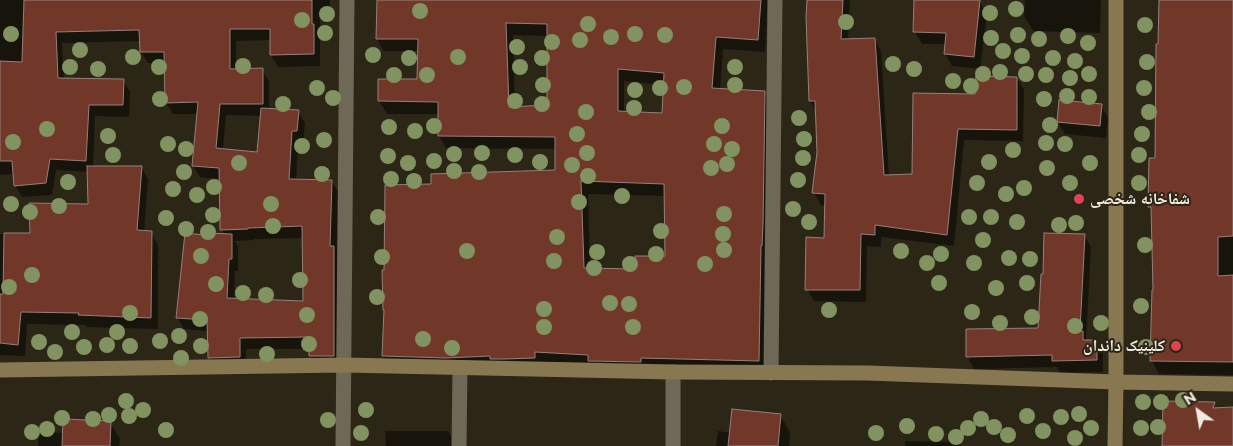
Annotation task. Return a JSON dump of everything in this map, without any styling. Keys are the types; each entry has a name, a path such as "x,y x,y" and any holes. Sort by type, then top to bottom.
{"street":[{"path":"343,446 347,0"},
{"path":"771,373 775,0"},
{"path":"1115,446 1116,0"},
{"path":"0,370 344,365 673,372 868,373 1116,382 1233,384"},
{"path":"459,446 460,368"},
{"path":"673,372 673,446"}],"building":[{"path":"24,0 312,0 314,54 270,55 270,29 230,29 230,69 263,68 263,104 220,104 216,148 257,152 261,108 299,110 297,131 292,131 289,179 332,180 330,246 334,246 334,356 309,356 309,337 240,338 240,357 208,358 207,320 176,318 185,233 206,235 206,233 232,234 232,259 229,259 227,298 303,301 302,226 220,230 219,168 192,166 198,102 165,103 164,52 140,52 139,30 56,32 58,78 124,79 123,105 89,105 86,161 50,159 46,183 14,186 12,161 0,161 0,61 22,62"},
{"path":"377,0 761,0 758,40 716,37 712,88 765,91 759,361 641,358 641,362 588,361 588,355 535,352 535,358 504,359 490,359 490,356 446,358 382,356 384,310 382,270 384,270 385,185 431,184 431,174 555,170 555,137 438,136 438,102 378,101 378,79 417,79 418,39 376,39","holes":["506,23 547,24 547,105 509,107","618,69 664,73 662,113 618,111","581,181 664,184 665,256 635,256 635,269 584,268"]},
{"path":"807,0 843,0 841,39 875,38 884,175 912,174 913,93 975,94 976,76 1017,77 1017,130 958,129 947,235 875,225 875,235 861,234 860,290 805,290 806,237 824,238 825,194 812,193 817,152 815,101 809,101"},
{"path":"914,0 980,0 974,57 944,54 946,33 913,32"},
{"path":"1159,0 1233,0 1233,236 1218,237 1218,276 1233,275 1233,362 1150,361 1153,290 1151,207 1148,207 1149,158 1155,158 1156,44 1158,44"},
{"path":"1059,100 1102,104 1100,126 1057,122"},
{"path":"87,166 142,166 137,230 152,231 151,318 78,315 79,313 21,312 18,345 0,343 0,294 3,294 4,233 30,233 29,203 88,204"},
{"path":"1044,233 1085,234 1080,331 1083,331 1083,340 1097,340 1097,360 1052,361 1052,355 966,357 966,329 1038,328 1041,274 1043,274"},
{"path":"1163,401 1215,402 1213,408 1233,407 1233,446 1162,446"},
{"path":"732,409 781,414 778,446 728,446"},
{"path":"63,419 111,421 110,446 62,446"}],"place":[{"name":"شفاخانه شخصی","path":"1079,199"},
{"name":"کلینیک داندان","path":"1176,346"}]}
